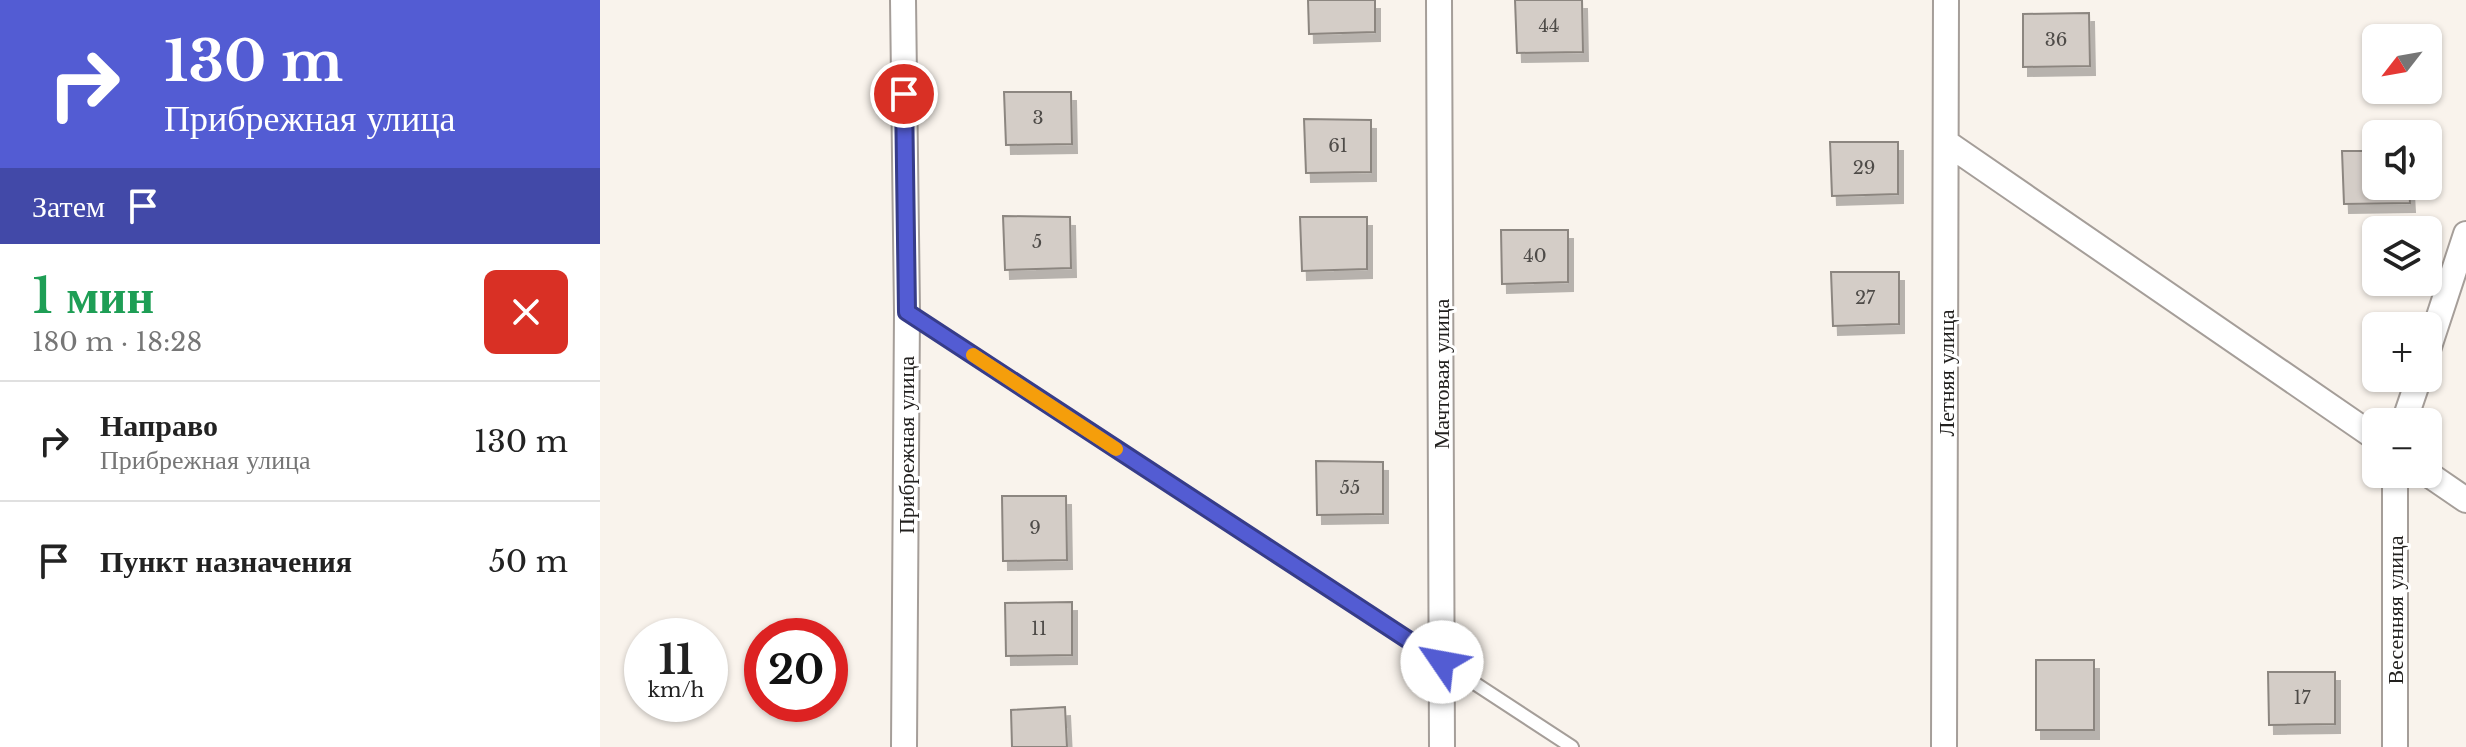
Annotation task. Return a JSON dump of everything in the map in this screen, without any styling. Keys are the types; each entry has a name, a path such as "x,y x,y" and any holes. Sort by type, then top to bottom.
{"street":[{"name":"Прибрежная улица","path":"903,0 907,312 904,747"},
{"name":"Мачтовая улица","path":"1439,0 1442,747"},
{"name":"Летняя улица","path":"1944,747 1946,0"},
{"path":"1947,143 2362,428"},
{"path":"2440,312 2466,234"},
{"path":"2442,484 2466,500"},
{"name":"Весенняя улица","path":"2395,488 2395,747"}],"lane":[{"path":"907,312 1572,747"}],"building":[{"path":"1308,0 1375,0 1375,32 1309,34"},
{"path":"1515,0 1582,0 1583,52 1517,53"},
{"path":"2089,13 2090,66 2023,67 2023,14"},
{"path":"1004,92 1071,92 1072,144 1006,145"},
{"path":"1304,119 1371,120 1371,172 1306,173"},
{"path":"1830,142 1898,142 1898,194 1832,196"},
{"path":"2342,151 2362,151 2362,200 2410,200 2410,203 2344,204"},
{"path":"1003,216 1070,217 1071,268 1005,270"},
{"path":"1300,217 1367,217 1367,269 1302,271"},
{"path":"1501,230 1568,230 1568,282 1502,284"},
{"path":"1831,272 1899,272 1899,324 1833,326"},
{"path":"1316,461 1383,462 1383,514 1317,515"},
{"path":"1002,496 1066,496 1067,560 1003,561"},
{"path":"1072,602 1072,655 1006,656 1005,603"},
{"path":"2036,660 2094,660 2094,730 2036,730"},
{"path":"2268,672 2335,672 2335,724 2269,725"},
{"path":"1065,707 1067,747 1012,747 1011,710"}],"slow traffic":[{"path":"973,355 1116,449"}],"route":[{"path":"904,94 907,312 1442,662"}]}
